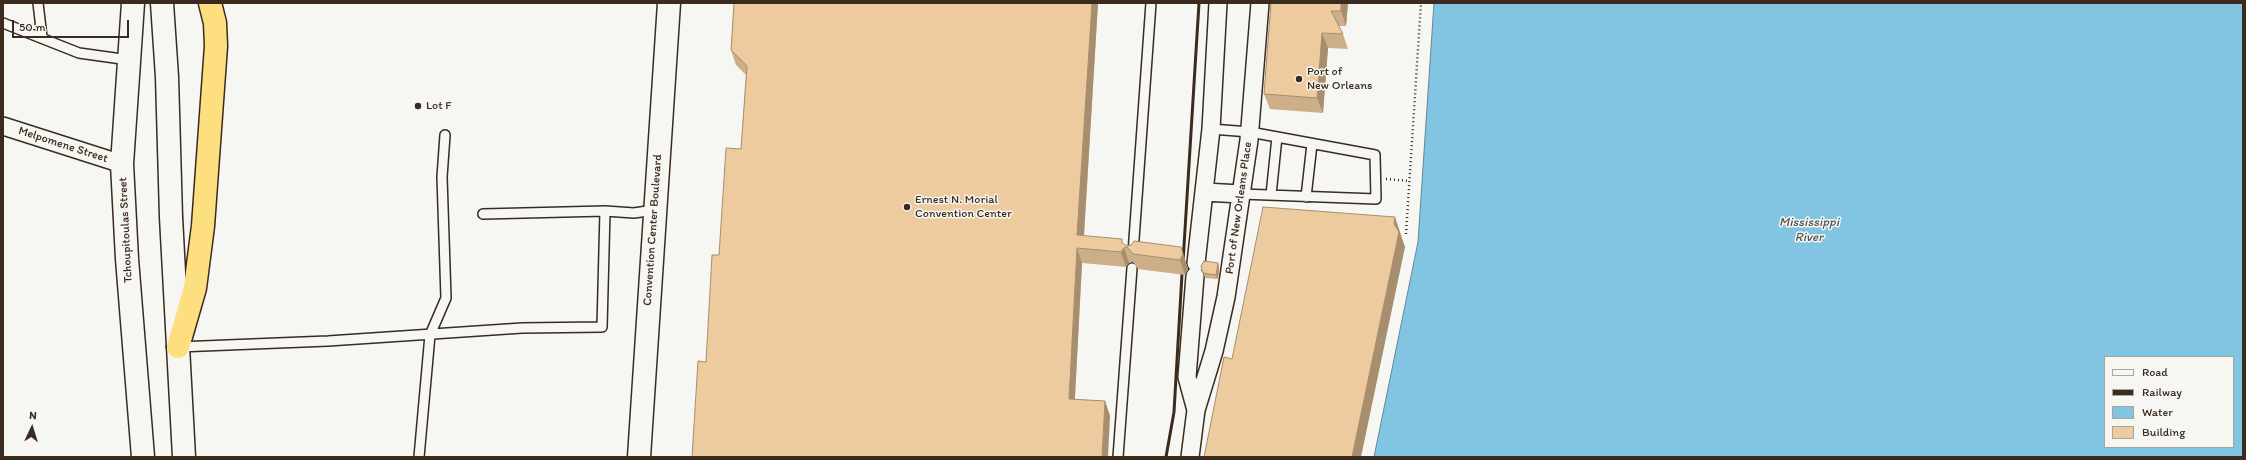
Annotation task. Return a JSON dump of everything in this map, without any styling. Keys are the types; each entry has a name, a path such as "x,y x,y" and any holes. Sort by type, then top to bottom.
{"highway":[{"path":"178,347 195,288 203,226 216,46 215,23 210,3"}],"street":[{"name":"Tchoupitoulas Street","path":"134,3 122,164 127,259 143,457"},
{"path":"162,3 167,77 171,217 184,457"},
{"name":"Convention Center Boulevard","path":"639,457 654,210 669,3"},
{"name":"Port of New Orleans Place","path":"1196,410 1187,377 1196,270 1211,129 1218,3"},
{"name":"Port of New Orleans Place","path":"1190,457 1196,410 1214,351 1226,297 1242,194 1250,132 1260,3"},
{"name":"Melpomene Street","path":"3,126 122,164"},
{"path":"1204,192 1242,194"}],"lane":[{"path":"38,3 42,37"},
{"path":"1133,255 1151,3"},
{"path":"3,24 42,37 79,53 129,60"},
{"path":"1211,129 1250,132 1376,155 1376,199 1242,194"},
{"path":"419,457 430,335 446,298 442,177 444,135"},
{"path":"1271,195 1277,137"},
{"path":"1306,197 1312,144"},
{"path":"483,214 634,213 654,210"},
{"path":"178,347 430,335 522,328 602,327 605,212"},
{"path":"1118,457 1132,268"}],"path":[{"path":"1406,234 1421,3"},
{"path":"1376,178 1410,181"}],"water":[{"name":"Mississippi River","path":"1434,3 2243,3 2243,457 1374,457 1418,242"}],"building":[{"name":"Ernest N. Morial Convention Center","path":"734,3 1092,3 1077,235 1122,239 1122,243 1127,246 1131,245 1134,241 1181,247 1183,254 1180,260 1133,254 1127,247 1121,252 1077,248 1069,399 1105,401 1102,457 692,457 698,361 706,362 712,255 719,255 726,148 741,149 747,66 731,50"},
{"name":"Port of New Orleans","path":"1271,3 1341,3 1341,11 1331,11 1343,34 1322,33 1317,98 1264,94"},
{"path":"1263,207 1395,217 1394,224 1399,232 1352,457 1204,457 1224,357 1232,359"},
{"path":"1204,261 1218,263 1216,275 1203,273 1201,266"}],"railway":[{"path":"1183,262 1199,3"},
{"path":"1166,457 1174,412 1182,274"}],"place":[{"name":"Port of New Orleans","path":"1299,79"},
{"name":"Lot F","path":"418,106"},
{"name":"Ernest N. Morial Convention Center","path":"907,207"}]}
